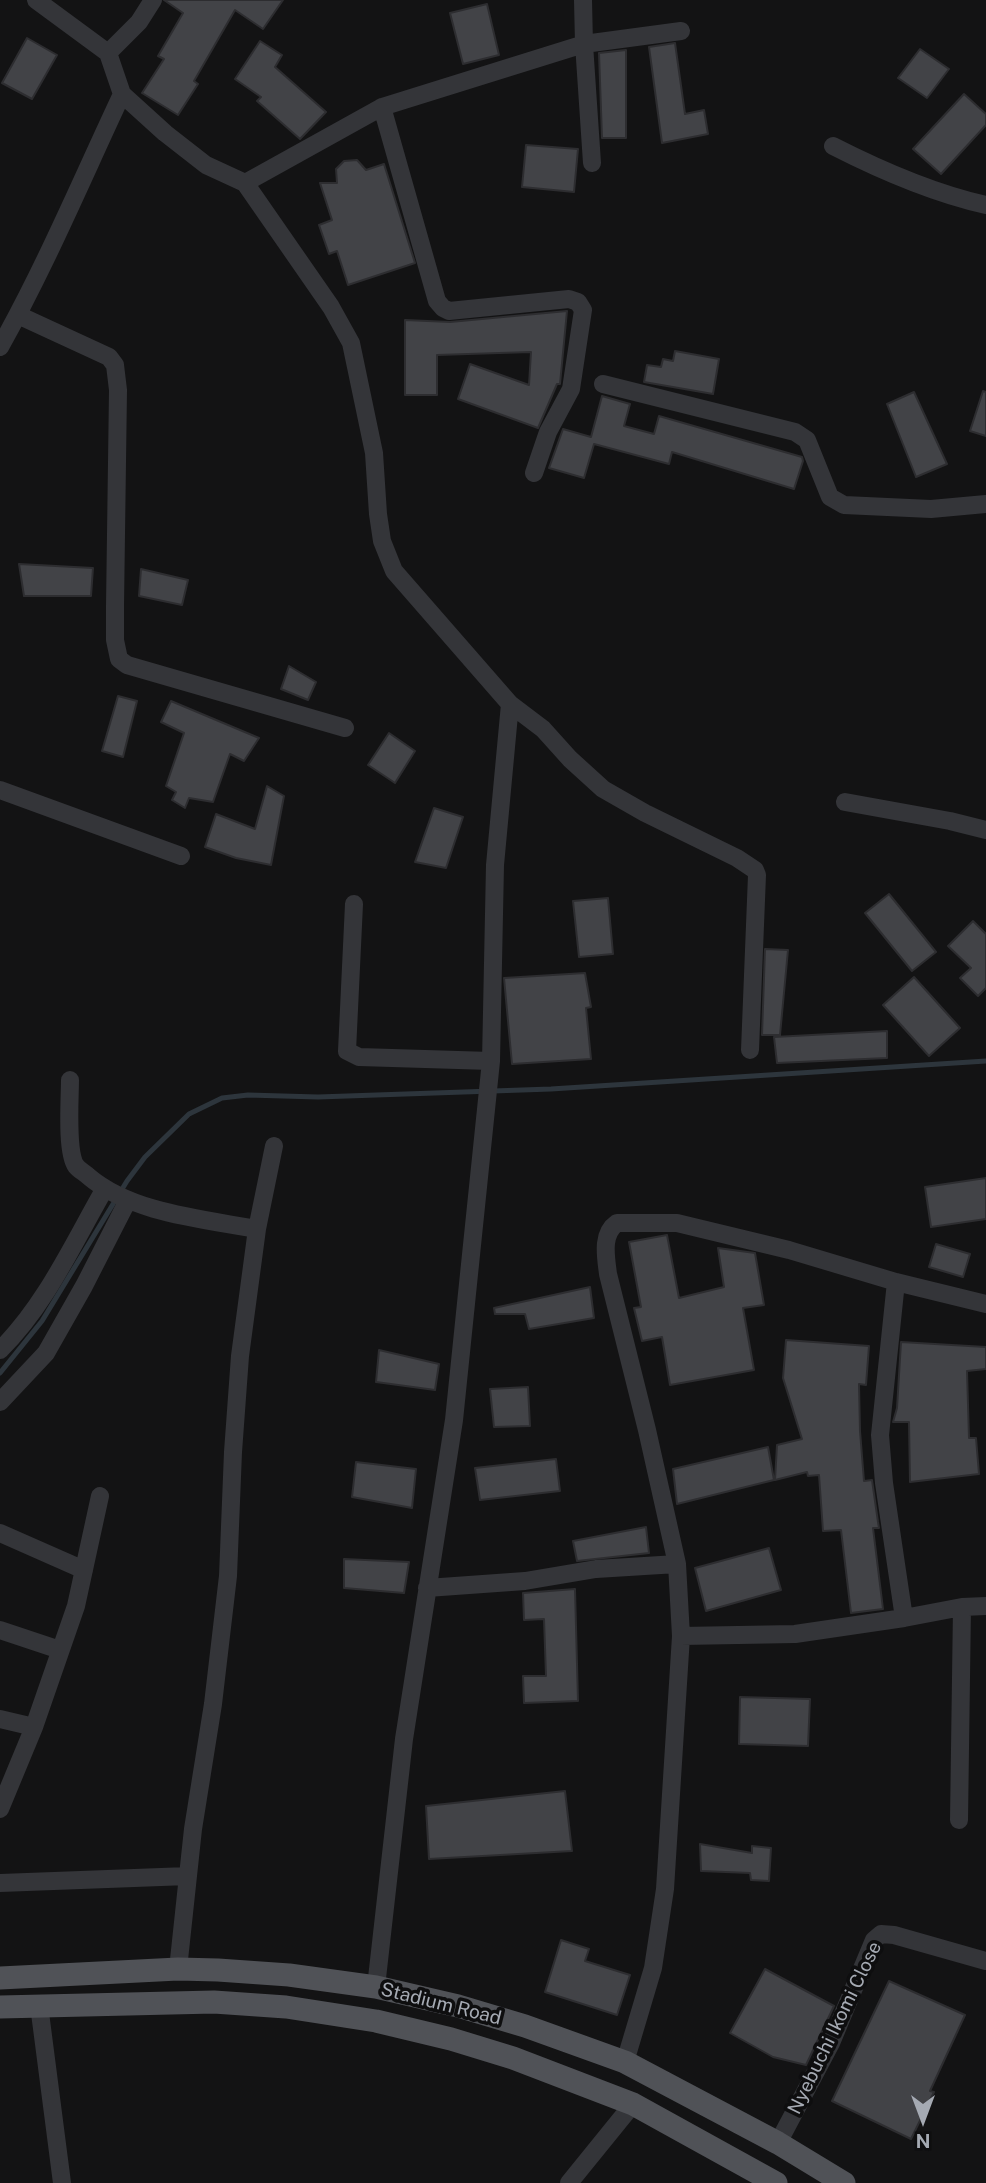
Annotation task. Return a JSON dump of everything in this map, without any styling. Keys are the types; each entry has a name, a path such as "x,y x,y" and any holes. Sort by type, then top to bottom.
{"main road":[{"name":"Stadium Road","path":"0,1978 178,1969 289,1975 376,1987 458,2006 525,2026 625,2062 778,2143 844,2183"},
{"name":"Stadium Road","path":"0,2007 214,2002 286,2007 376,2021 451,2039 513,2058 633,2104 776,2183"},
{"path":"513,2058 525,2026"}],"street":[{"path":"36,0 108,53 122,94 165,133 206,165 245,183 309,273 351,343 374,453 382,541 394,571 510,704 543,729 570,759 603,789 645,813 737,858 755,870 757,875 750,1050"},
{"path":"108,53 139,22 153,0"},
{"path":"583,0 592,163"},
{"path":"245,183 382,107 584,44 681,31"},
{"path":"0,347 37,279 122,94"},
{"path":"382,107 437,301 443,308 449,310 569,299 578,302 583,310 571,389 548,432 534,473"},
{"path":"833,146 876,168 952,197 986,205"},
{"path":"18,315 109,357 115,365 118,390 114,606 115,640 119,659 127,665 345,728"},
{"path":"603,384 795,432 807,440 830,497 844,505 931,509 986,503"},
{"path":"376,1987 404,1739 454,1420 491,1068 495,865 510,704"},
{"path":"0,790 181,856"},
{"path":"845,802 986,830"},
{"path":"354,904 347,1051 359,1057 491,1068"},
{"path":"70,1080 70,1144 75,1165 104,1190 128,1200 182,1215 257,1228"},
{"path":"178,1969 193,1829 213,1704 228,1576 240,1356 257,1228 274,1146"},
{"path":"0,1350 16,1334 60,1267 104,1190"},
{"path":"0,1402 46,1353 128,1200"},
{"path":"625,2062 653,1968 665,1889 681,1636 677,1564 608,1274 605,1251 607,1237 613,1225 630,1222 677,1223 789,1250 896,1282 986,1304"},
{"path":"896,1282 880,1436 884,1483 904,1618"},
{"path":"0,1809 34,1727 76,1606 100,1496"},
{"path":"0,1532 84,1570"},
{"path":"428,1588 525,1581 596,1569 677,1564"},
{"path":"681,1636 794,1634 961,1607 986,1606"},
{"path":"959,1820 961,1607"},
{"path":"0,1629 60,1650"},
{"path":"0,1719 34,1727"},
{"path":"0,1883 188,1876"},
{"name":"Nyebuchi Ikomi Close","path":"778,2143 831,2043 874,1940 881,1934 894,1935 986,1962"},
{"path":"39,2005 62,2183"},
{"path":"569,2183 633,2104"}],"building":[{"path":"164,0 283,0 263,29 235,10 194,81 198,84 178,115 142,93 164,59 158,56 183,13"},
{"path":"487,4 499,55 463,64 450,13"},
{"path":"27,38 57,55 32,99 2,83"},
{"path":"260,41 282,55 275,67 326,112 300,139 257,101 261,97 235,79"},
{"path":"675,43 685,114 704,110 708,134 662,143 649,47"},
{"path":"920,49 949,69 927,98 898,78"},
{"path":"626,50 626,138 602,138 599,53"},
{"path":"964,94 986,114 986,125 941,174 913,149"},
{"path":"526,145 578,149 574,192 522,187"},
{"path":"357,160 366,170 384,164 415,263 348,285 337,251 329,254 319,225 332,220 320,183 337,183 336,169 344,161"},
{"path":"567,311 560,384 557,384 538,428 458,399 470,364 529,385 531,352 437,355 437,395 405,395 405,320 450,322"},
{"path":"675,351 719,359 713,394 644,382 647,365 661,367 663,359 673,361"},
{"path":"983,391 986,392 986,436 970,431"},
{"path":"914,392 947,464 916,477 887,404"},
{"path":"602,396 630,404 624,426 654,434 659,416 802,457 794,489 672,452 669,464 594,444 584,478 549,468 563,429 591,437"},
{"path":"19,564 93,568 91,596 24,596"},
{"path":"141,569 188,580 182,605 139,596"},
{"path":"289,666 316,682 308,700 281,689"},
{"path":"118,696 137,701 123,757 102,751"},
{"path":"171,701 259,738 244,761 230,754 213,802 189,798 185,808 172,800 176,792 166,786 184,733 161,722"},
{"path":"389,733 415,751 395,783 368,765"},
{"path":"267,786 284,796 271,865 236,858 205,847 216,814 255,829"},
{"path":"434,808 463,817 446,868 415,862"},
{"path":"889,894 936,952 912,971 865,913"},
{"path":"608,898 613,954 579,957 573,901"},
{"path":"973,921 986,934 986,988 978,996 960,978 971,968 948,946"},
{"path":"765,949 788,950 780,1035 762,1035"},
{"path":"585,973 591,1007 586,1008 591,1059 512,1064 504,978"},
{"path":"914,977 960,1028 929,1056 883,1005"},
{"path":"887,1031 887,1058 777,1063 774,1037"},
{"path":"986,1178 986,1219 931,1227 925,1187"},
{"path":"667,1235 679,1298 724,1287 718,1248 755,1253 764,1305 743,1308 754,1370 670,1385 662,1337 642,1341 634,1308 641,1307 629,1242"},
{"path":"936,1244 970,1254 963,1277 929,1267"},
{"path":"590,1287 594,1318 529,1329 525,1314 495,1314 494,1308"},
{"path":"786,1340 869,1346 866,1385 859,1384 860,1431 864,1481 872,1480 879,1528 873,1528 883,1609 851,1613 841,1530 823,1531 819,1475 808,1476 807,1472 775,1480 777,1445 802,1439 783,1378"},
{"path":"901,1342 986,1347 986,1369 967,1371 969,1438 976,1438 979,1474 910,1482 909,1422 893,1422 897,1408"},
{"path":"379,1350 439,1364 435,1390 376,1382"},
{"path":"528,1387 530,1426 494,1427 490,1389"},
{"path":"768,1447 774,1480 677,1504 673,1469"},
{"path":"556,1459 560,1491 480,1500 475,1468"},
{"path":"356,1462 416,1469 412,1508 352,1497"},
{"path":"646,1527 649,1553 577,1561 573,1541"},
{"path":"769,1548 781,1590 706,1611 695,1568"},
{"path":"344,1559 409,1562 404,1593 344,1588"},
{"path":"575,1589 578,1701 524,1703 523,1676 546,1676 544,1619 524,1620 523,1593"},
{"path":"740,1697 810,1699 808,1746 739,1744"},
{"path":"565,1791 572,1851 429,1859 426,1806"},
{"path":"700,1844 752,1853 752,1846 771,1848 769,1881 751,1880 750,1873 701,1871"},
{"path":"561,1940 589,1949 585,1961 630,1975 617,2015 545,1992"},
{"path":"765,1969 834,2006 806,2065 773,2057 730,2033"},
{"path":"889,1981 965,2015 930,2091 934,2092 911,2139 832,2101"}],"waterway":[{"path":"0,1373 42,1321 127,1181 145,1157 189,1114 222,1098 248,1095 318,1097 551,1089 986,1061"}]}
